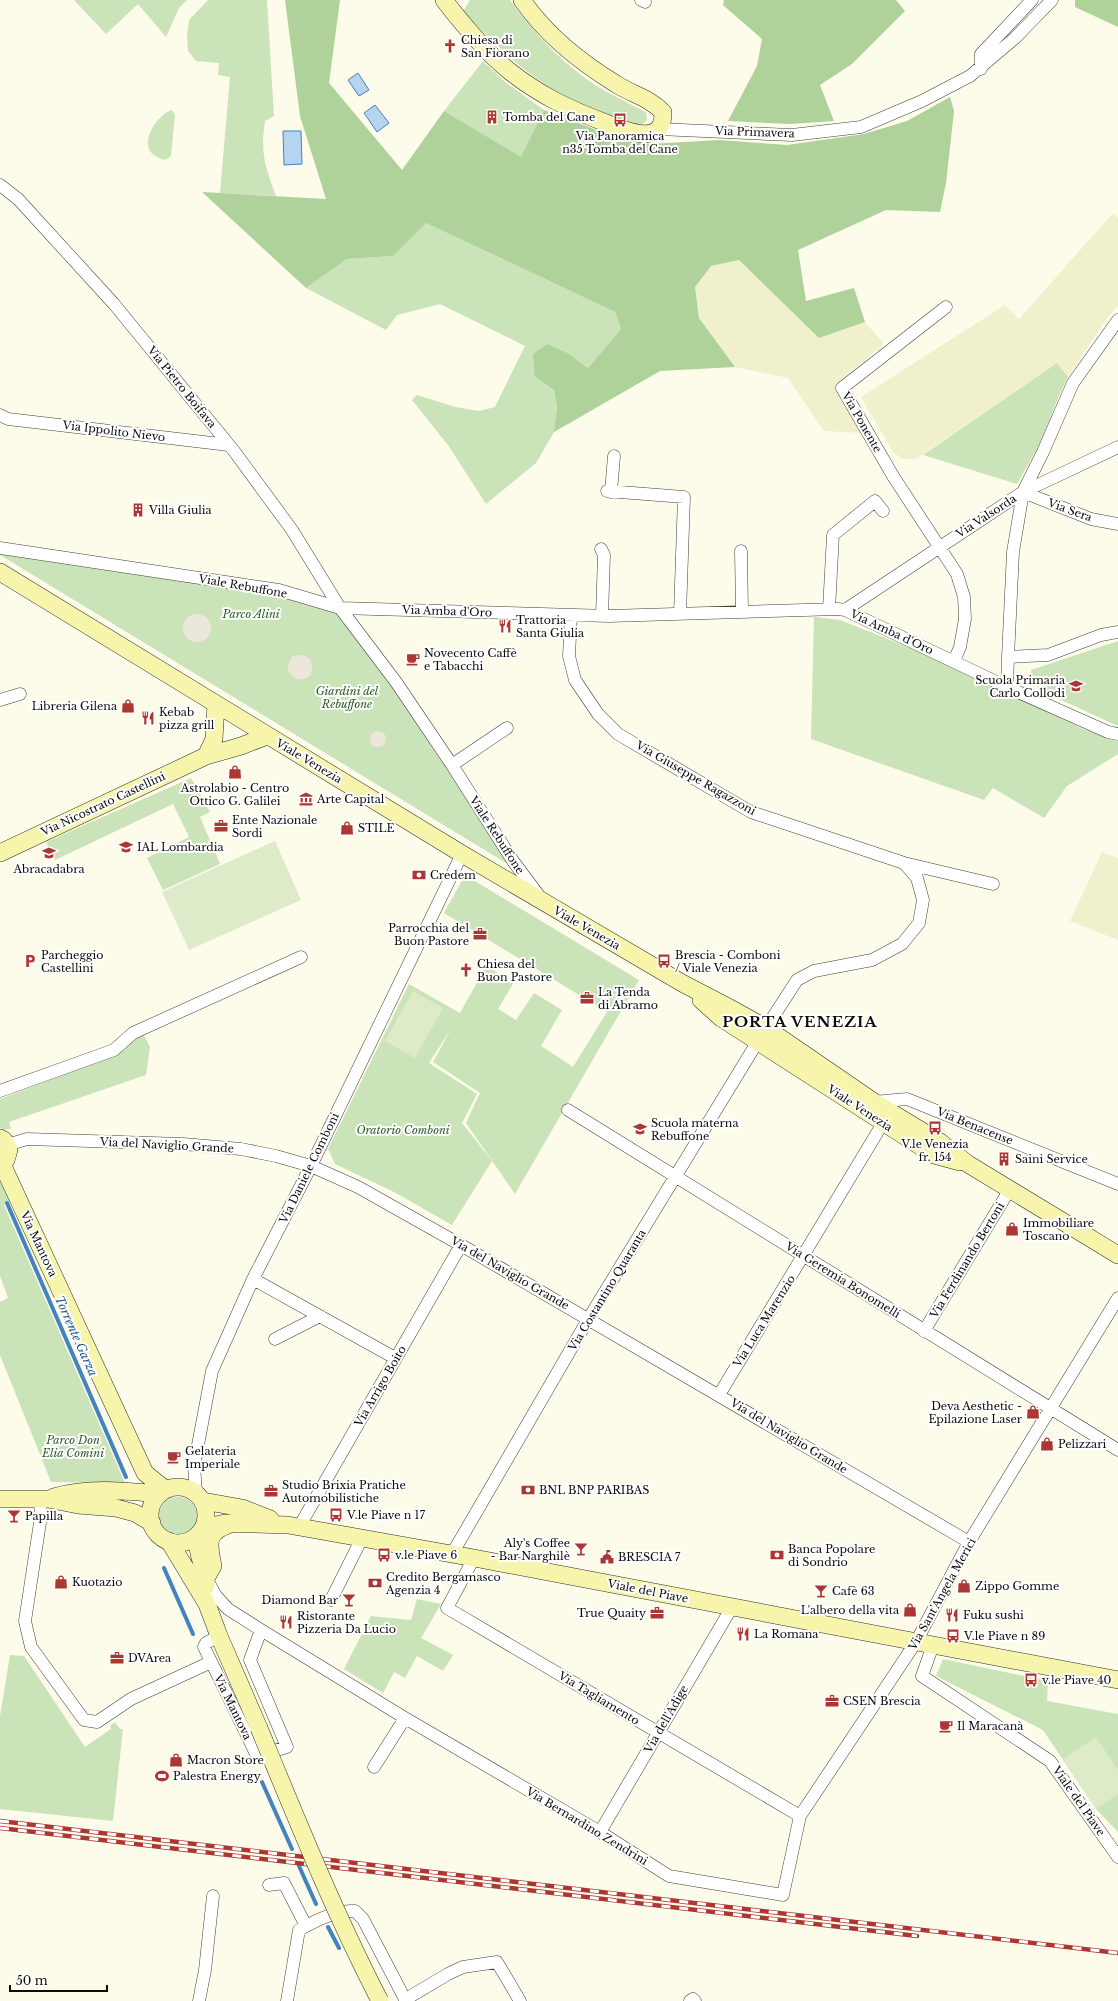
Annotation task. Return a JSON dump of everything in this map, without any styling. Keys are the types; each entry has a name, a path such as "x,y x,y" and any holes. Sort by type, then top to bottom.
{"street":[{"path":"444,0 482,47 535,90 566,108 634,134 646,134 659,129 664,121 663,112 652,102 617,85 581,61 549,33 522,0"},
{"path":"981,69 981,54 1032,0"},
{"name":"Via Primavera","path":"659,129 792,135 861,127 922,102 981,69 1015,38 1052,0"},
{"name":"Via Pietro Boifava","path":"0,185 18,199 114,304 230,445 292,530 340,608"},
{"name":"Via Ponente","path":"939,547 893,476 842,388 946,307"},
{"name":"Via Valsorda","path":"845,610 1023,492 1043,452 1073,383 1118,320"},
{"name":"Via Ippolito Nievo","path":"0,415 8,419 230,445"},
{"path":"1007,687 1012,552 1023,492 1118,447"},
{"path":"614,456 609,491 684,497 680,614"},
{"name":"Via Sera","path":"1023,492 1091,519 1118,524"},
{"path":"829,609 833,534 875,500 883,512"},
{"path":"939,547 957,574 964,597 965,619 961,640 954,661"},
{"name":"Viale Rebuffone","path":"0,548 280,590 340,608 396,682 452,765 513,861 545,903"},
{"path":"740,550 742,612"},
{"path":"602,616 604,551"},
{"name":"Viale Venezia","path":"0,572 462,854 682,983 728,1007 762,1035 883,1123 934,1154 968,1164"},
{"name":"Via Amba d'Oro","path":"340,608 602,616 829,609 845,610 1007,687 1108,732 1118,734"},
{"name":"Via Giuseppe Ragazzoni","path":"571,614 569,656 575,680 598,714 618,734 751,812 904,863 993,884"},
{"path":"1008,657 1048,655 1101,635 1118,632"},
{"path":"0,700 20,694"},
{"path":"206,756 214,740 216,704"},
{"path":"452,765 507,728"},
{"name":"Via Nicostrato Castellini","path":"0,853 206,756 241,746 267,736"},
{"name":"Via Daniele Comboni","path":"199,1497 194,1466 212,1371 253,1279 310,1166 462,854"},
{"path":"762,1035 797,980 814,971 872,960 902,944 919,923 923,900 917,878 904,863"},
{"path":"0,1091 114,1050 133,1033 301,957"},
{"name":"Viale Venezia","path":"762,1035 940,1142 968,1164 1118,1254"},
{"name":"Via Costantino Quaranta","path":"452,1554 589,1318 676,1178 762,1035"},
{"name":"Via Benacense","path":"874,1102 906,1099 1118,1184"},
{"name":"Via Geremia Bonomelli","path":"568,1110 1118,1450"},
{"name":"Via Luca Marenzio","path":"719,1395 883,1123"},
{"name":"Via del Naviglio Grande","path":"4,1142 27,1139 183,1144 240,1149 276,1156 310,1166 358,1187 589,1318 969,1542"},
{"name":"Via Mantova","path":"4,1142 8,1156 1,1164 145,1473 163,1492"},
{"name":"Via Ferdinando Bertoni","path":"924,1331 1010,1190"},
{"name":"Via Arrigo Boito","path":"291,1526 395,1358 461,1245"},
{"path":"253,1279 395,1358"},
{"name":"Via Sant'Angela Merici","path":"783,1895 800,1816 916,1642 969,1542 1118,1298"},
{"path":"275,1339 320,1316"},
{"path":"44,1499 64,1494 102,1491 163,1492 181,1487 199,1497 206,1510 206,1519 200,1532 196,1548 206,1578 207,1604"},
{"path":"163,1492 151,1507 152,1523 158,1534 169,1541 207,1604 313,1861 355,1953 380,2001"},
{"name":"Viale del Piave","path":"199,1497 242,1508 291,1526"},
{"path":"0,1499 44,1499 78,1505 126,1510 152,1523"},
{"path":"44,1499 25,1621 31,1647 84,1720 97,1722 131,1699 211,1662"},
{"path":"206,1578 213,1566 209,1545 212,1536 215,1531 221,1527 236,1522"},
{"name":"Viale del Piave","path":"200,1532 225,1523 236,1522 291,1526 474,1558 1118,1680"},
{"path":"169,1541 184,1542 200,1532"},
{"path":"331,1600 362,1538"},
{"name":"Via Tagliamento","path":"474,1558 447,1608 800,1816"},
{"name":"Via Bernardino Zendrini","path":"206,1578 216,1596 228,1609 405,1718 600,1832 669,1876 783,1895"},
{"name":"Via dell'Adige","path":"600,1832 732,1607"},
{"name":"Via Mantova","path":"219,1636 204,1645 257,1756 287,1747 250,1660 261,1630"},
{"name":"Viale del Piave","path":"934,1645 922,1676 1050,1761 1118,1857"},
{"path":"374,1767 405,1718"},
{"path":"269,1885 284,1883 310,1924"},
{"path":"199,2001 205,1970 214,1896"},
{"path":"287,2001 299,1930 330,1915 355,1911 363,1919 406,2000 448,1974 463,1967 496,1962 520,2001"},
{"path":"690,2001 693,1999 695,2001"}],"green space":[{"path":"74,0 187,0 179,8 166,37 138,4 106,34"},
{"path":"208,0 267,0 274,116 265,121 263,151 266,168 276,196 220,193 230,77 218,75 219,63 196,61 188,51 187,36 189,20"},
{"path":"285,0 340,0 329,83 402,170 444,111 521,157 544,110 615,137 650,144 720,140 787,145 864,134 907,121 950,97 954,111 946,183 940,212 886,210 798,250 806,301 854,288 865,322 819,338 739,260 711,266 695,287 699,318 735,367 660,371 554,432 557,407 554,390 535,377 533,354 547,344 569,354 588,368 621,329 615,312 426,223 393,256 347,259 306,288 202,192 326,199 300,116"},
{"path":"470,0 510,0 548,46 570,66 600,88 646,112 647,120 642,125 636,125 567,97 535,78 503,51 463,12"},
{"path":"724,0 896,0 905,11 852,64 820,85 834,121 790,124 728,121 757,66 762,39 723,5"},
{"path":"1075,0 1118,0 1118,27 1075,7"},
{"path":"483,61 505,82 544,110 521,158 444,111"},
{"path":"172,110 175,115 171,156 165,160 154,156 149,149 148,141 150,133 160,118 166,112"},
{"path":"1113,213 1118,218 1118,306 1107,318 1068,377 1057,363 916,459 903,459 893,452 861,397 1005,305 1019,319"},
{"path":"426,223 615,312 621,329 588,368 569,354 535,377 554,390 557,407 554,432 536,463 486,504 448,445 412,400 417,395 455,407 479,411 495,407 525,346 440,304 397,315 386,330 306,288 347,259 393,256"},
{"path":"739,260 819,338 865,322 884,344 836,384 864,433 824,431 788,378 735,367 699,318 695,287 711,266"},
{"path":"1057,363 1068,377 1058,398 1043,438 1017,484 923,455"},
{"name":"Giardini del Rebuffone","path":"0,550 271,593 337,613 380,667 509,861 506,863 0,555","holes":["293,656 311,674 305,678 298,679 288,670 289,663"]},
{"path":"814,617 840,620 928,655 1083,729 1118,741 1118,754 1067,786 1044,818 993,788 984,800 811,739"},
{"name":"Scuola Primaria Carlo Collodi","path":"1118,641 1118,726 1046,693 1039,689 1033,681 1031,670"},
{"path":"191,778 210,812 200,817 220,864 163,890 147,858 189,837 173,804 55,860 46,842"},
{"path":"275,841 301,900 189,950 162,892"},
{"path":"1102,852 1118,858 1118,940 1070,921"},
{"name":"Oratorio Comboni","path":"465,875 639,980 515,1194 466,1123 480,1093 433,1062 452,1027 429,1063 477,1094 462,1123 492,1161 452,1225 394,1192 335,1164 328,1149 409,984 460,1013 486,966 514,982 498,1009 516,1020 534,993 562,1010 541,1046 573,1067 607,1012 444,913"},
{"path":"413,991 443,1008 415,1058 385,1041"},
{"path":"143,1033 150,1047 146,1075 9,1122 11,1129 2,1130 0,1127 0,1099 115,1055"},
{"name":"Parco Don Elia Comini","path":"0,1179 13,1200 4,1205 125,1483 51,1482 0,1355 0,1302 8,1298 0,1276"},
{"path":"174,1497 182,1497 192,1502 196,1509 196,1523 192,1530 182,1535 174,1535 164,1530 162,1527 159,1520 159,1512 164,1502 167,1500"},
{"path":"417,1599 441,1604 421,1638 453,1655 443,1671 417,1656 405,1678 394,1672 383,1693 344,1669 371,1616 411,1620"},
{"path":"10,1655 24,1656 85,1747 111,1729 110,1726 115,1722 120,1729 123,1729 113,1821 0,1809 0,1716"},
{"path":"943,1659 1048,1681 1047,1701 1118,1714 1118,1832 1096,1809 1043,1730 936,1676"},
{"path":"1096,1737 1118,1770 1118,1794 1096,1809 1063,1759"}],"shaded area":[{"path":"197,614 203,615 207,618 210,622 210,634 207,638 203,641 197,642 191,641 187,638 184,634 183,628 184,622 187,618 191,615"},
{"path":"300,655 309,658 312,667 309,676 300,679 291,676 288,667 291,658"},
{"path":"375,731 381,731 386,736 384,745 381,747 375,747 370,742 370,736"}],"water":[{"path":"358,73 369,90 359,96 348,80"},
{"path":"375,105 389,123 377,132 364,113"},
{"path":"283,131 301,131 302,164 284,165"}],"waterway":[{"name":"Torrente Garza","path":"7,1203 126,1477"},
{"name":"Torrente Garza","path":"164,1568 193,1634"},
{"name":"Torrente Garza","path":"262,1782 292,1849"},
{"name":"Torrente Garza","path":"299,1866 316,1904"},
{"name":"Torrente Garza","path":"328,1927 339,1948"}],"railway":[{"path":"0,1821 1118,1953"},
{"path":"0,1828 917,1936"}],"place":[{"name":"Chiesa di San Fiorano","path":"450,46"},
{"name":"Tomba del Cane","path":"492,117"},
{"name":"Via Panoramica n35 Tomba del Cane","path":"620,120"},
{"name":"Villa Giulia","path":"138,510"},
{"name":"Trattoria Santa Giulia","path":"505,626"},
{"name":"Novecento Caffè e Tabacchi","path":"413,659"},
{"name":"Scuola Primaria Carlo Collodi","path":"1076,686"},
{"name":"Libreria Gilena","path":"128,706"},
{"name":"Kebab pizza grill","path":"148,718"},
{"name":"Astrolabio - Centro Ottico G. Galilei","path":"235,772"},
{"name":"Arte Capital","path":"306,799"},
{"name":"Ente Nazionale Sordi","path":"221,826"},
{"name":"STILE","path":"347,828"},
{"name":"IAL Lombardia","path":"126,847"},
{"name":"Abracadabra","path":"49,853"},
{"name":"Credem","path":"419,875"},
{"name":"Parrocchia del Buon Pastore","path":"480,934"},
{"name":"Parcheggio Castellini","path":"30,961"},
{"name":"Brescia - Comboni / Viale Venezia","path":"664,961"},
{"name":"Chiesa del Buon Pastore","path":"466,970"},
{"name":"La Tenda di Abramo","path":"587,998"},
{"name":"V.le Venezia fr. 154","path":"935,1128"},
{"name":"Scuola materna Rebuffone","path":"640,1129"},
{"name":"Saini Service","path":"1004,1159"},
{"name":"Immobiliare Toscano","path":"1012,1229"},
{"name":"Deva Aesthetic - Epilazione Laser","path":"1033,1412"},
{"name":"Pelizzari","path":"1047,1444"},
{"name":"Gelateria Imperiale","path":"174,1457"},
{"name":"BNL BNP PARIBAS","path":"528,1490"},
{"name":"Studio Brixia Pratiche Automobilistiche","path":"271,1491"},
{"name":"V.le Piave n 17","path":"336,1515"},
{"name":"Papilla","path":"14,1516"},
{"name":"Aly's Coffee - Bar Narghilè","path":"581,1549"},
{"name":"v.le Piave 6","path":"384,1555"},
{"name":"Banca Popolare di Sondrio","path":"777,1555"},
{"name":"BRESCIA 7","path":"607,1557"},
{"name":"Kuotazio","path":"61,1582"},
{"name":"Credito Bergamasco Agenzia 4","path":"375,1583"},
{"name":"Zippo Gomme","path":"964,1586"},
{"name":"Cafè 63","path":"821,1591"},
{"name":"Diamond Bar","path":"349,1600"},
{"name":"L'albero della vita","path":"910,1610"},
{"name":"True Quaity","path":"657,1613"},
{"name":"Fuku sushi","path":"952,1615"},
{"name":"Ristorante Pizzeria Da Lucio","path":"286,1622"},
{"name":"La Romana","path":"743,1634"},
{"name":"V.le Piave n 89","path":"953,1636"},
{"name":"DVArea","path":"117,1658"},
{"name":"v.le Piave 40","path":"1031,1680"},
{"name":"CSEN Brescia","path":"832,1701"},
{"name":"Il Maracanà","path":"946,1726"},
{"name":"Macron Store","path":"176,1760"},
{"name":"Palestra Energy","path":"162,1776"}],"district":[{"name":"PORTA VENEZIA","path":"800,1022"}],"park label":[{"name":"Parco Alini","path":"251,614"}]}
